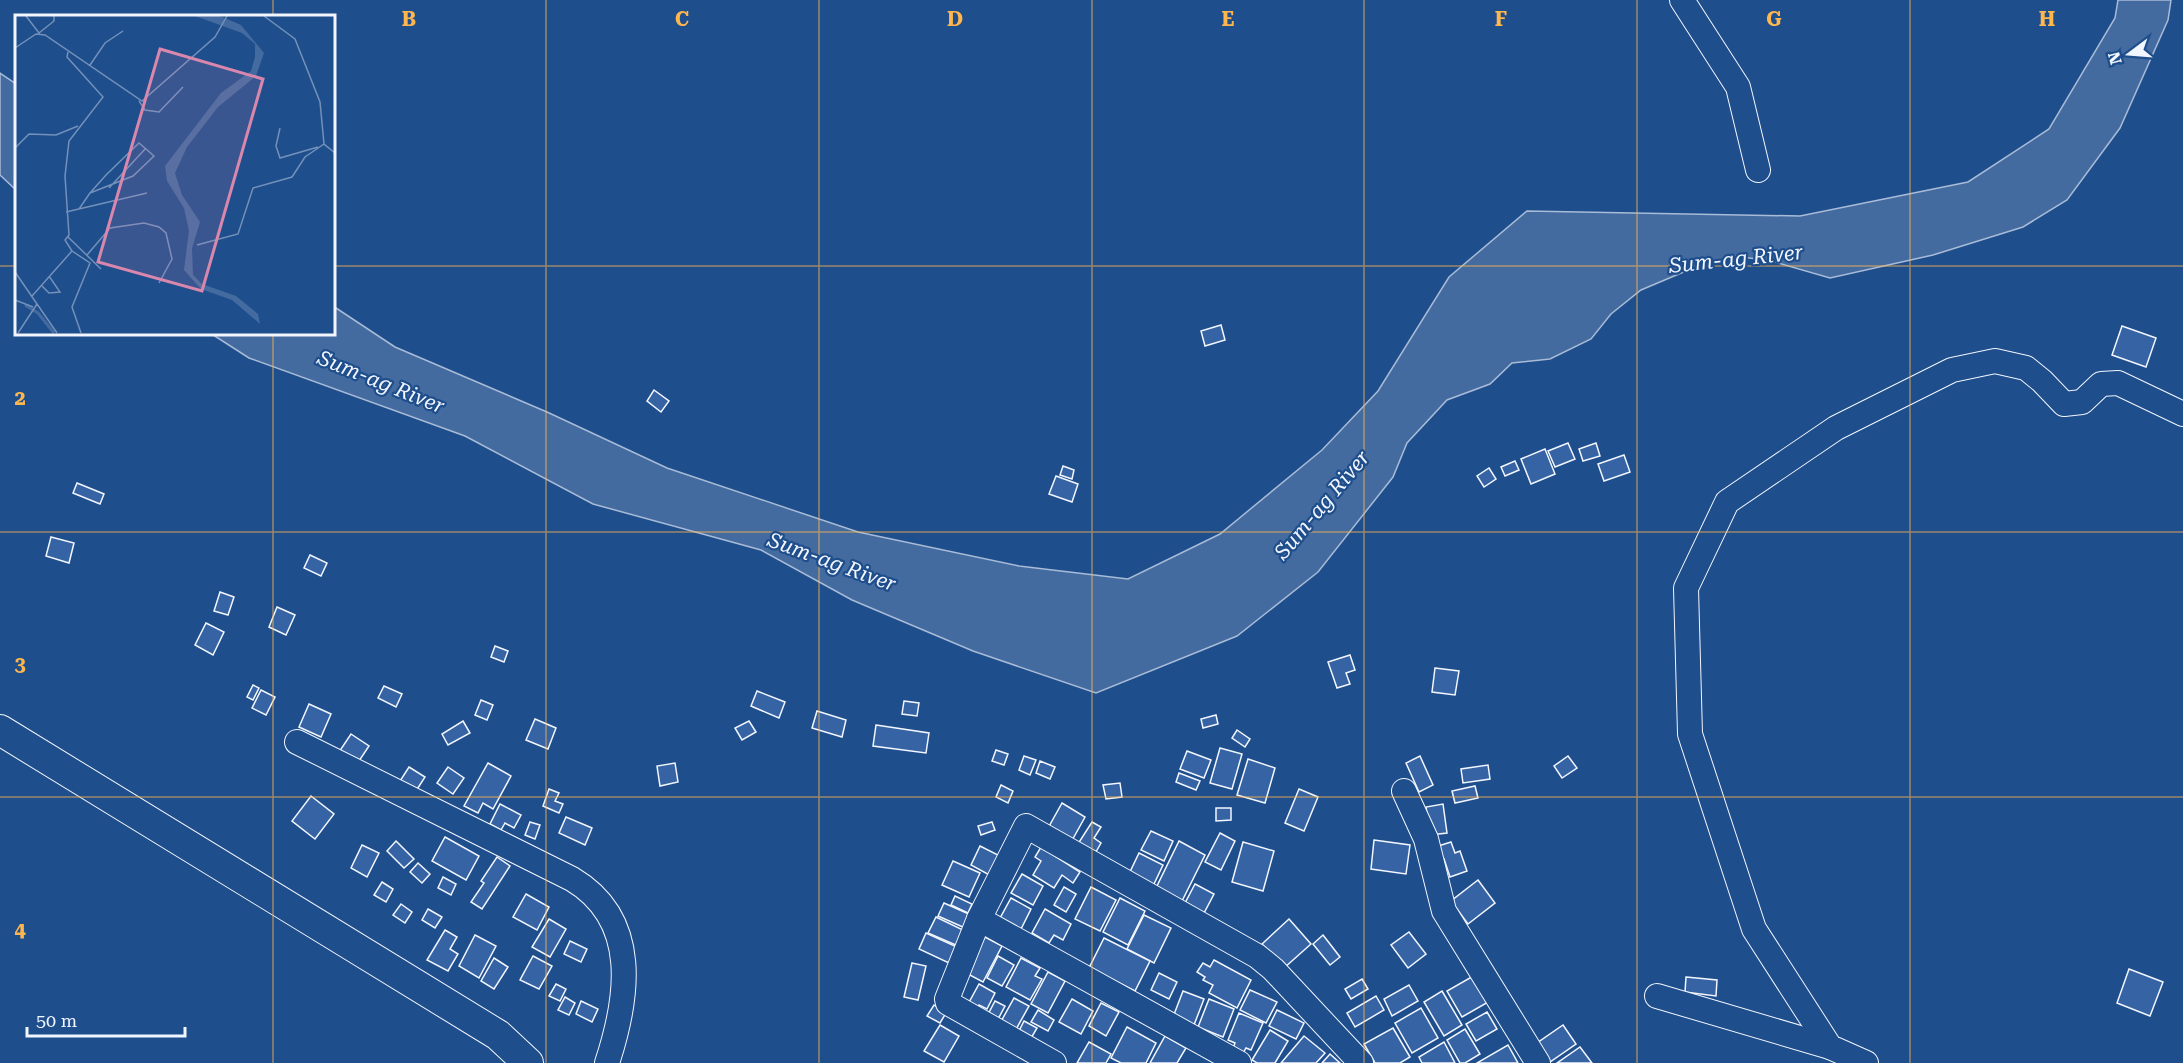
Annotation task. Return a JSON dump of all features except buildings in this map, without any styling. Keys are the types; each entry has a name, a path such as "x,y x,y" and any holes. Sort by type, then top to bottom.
{"main road":[{"path":"0,730 498,1035 528,1063"}],"street":[{"path":"1682,0 1738,87 1758,170"},
{"path":"1830,1047 1754,929 1690,734 1686,588 1726,502 1836,428 1953,370 1995,361 2026,368 2064,404 2082,402 2102,384 2118,383 2183,414"},
{"path":"297,742 572,879 587,888 597,898 612,921 620,941 624,967 624,990 617,1030 606,1063"},
{"path":"1404,791 1426,839 1444,911 1538,1063"},
{"path":"1054,1063 948,1003 946,999 978,919 1026,826 1257,956 1273,969 1360,1063"},
{"path":"978,919 1239,1063"},
{"path":"1657,996 1830,1047 1866,1063"}],"water":[{"name":"Sum-ag River","path":"2118,0 2171,0 2168,20 2120,128 2067,200 2023,227 1933,255 1830,278 1771,261 1735,256 1686,271 1641,290 1611,314 1591,339 1550,359 1512,363 1490,384 1447,400 1407,443 1393,477 1318,572 1237,636 1096,693 973,651 852,600 761,550 593,504 465,436 249,358 212,334 334,334 334,307 395,347 547,412 667,468 858,532 1019,566 1128,579 1220,534 1322,450 1378,391 1449,277 1527,211 1800,216 1968,182 2049,129 2115,18"},
{"path":"0,73 15,83 15,189 0,175"}]}
